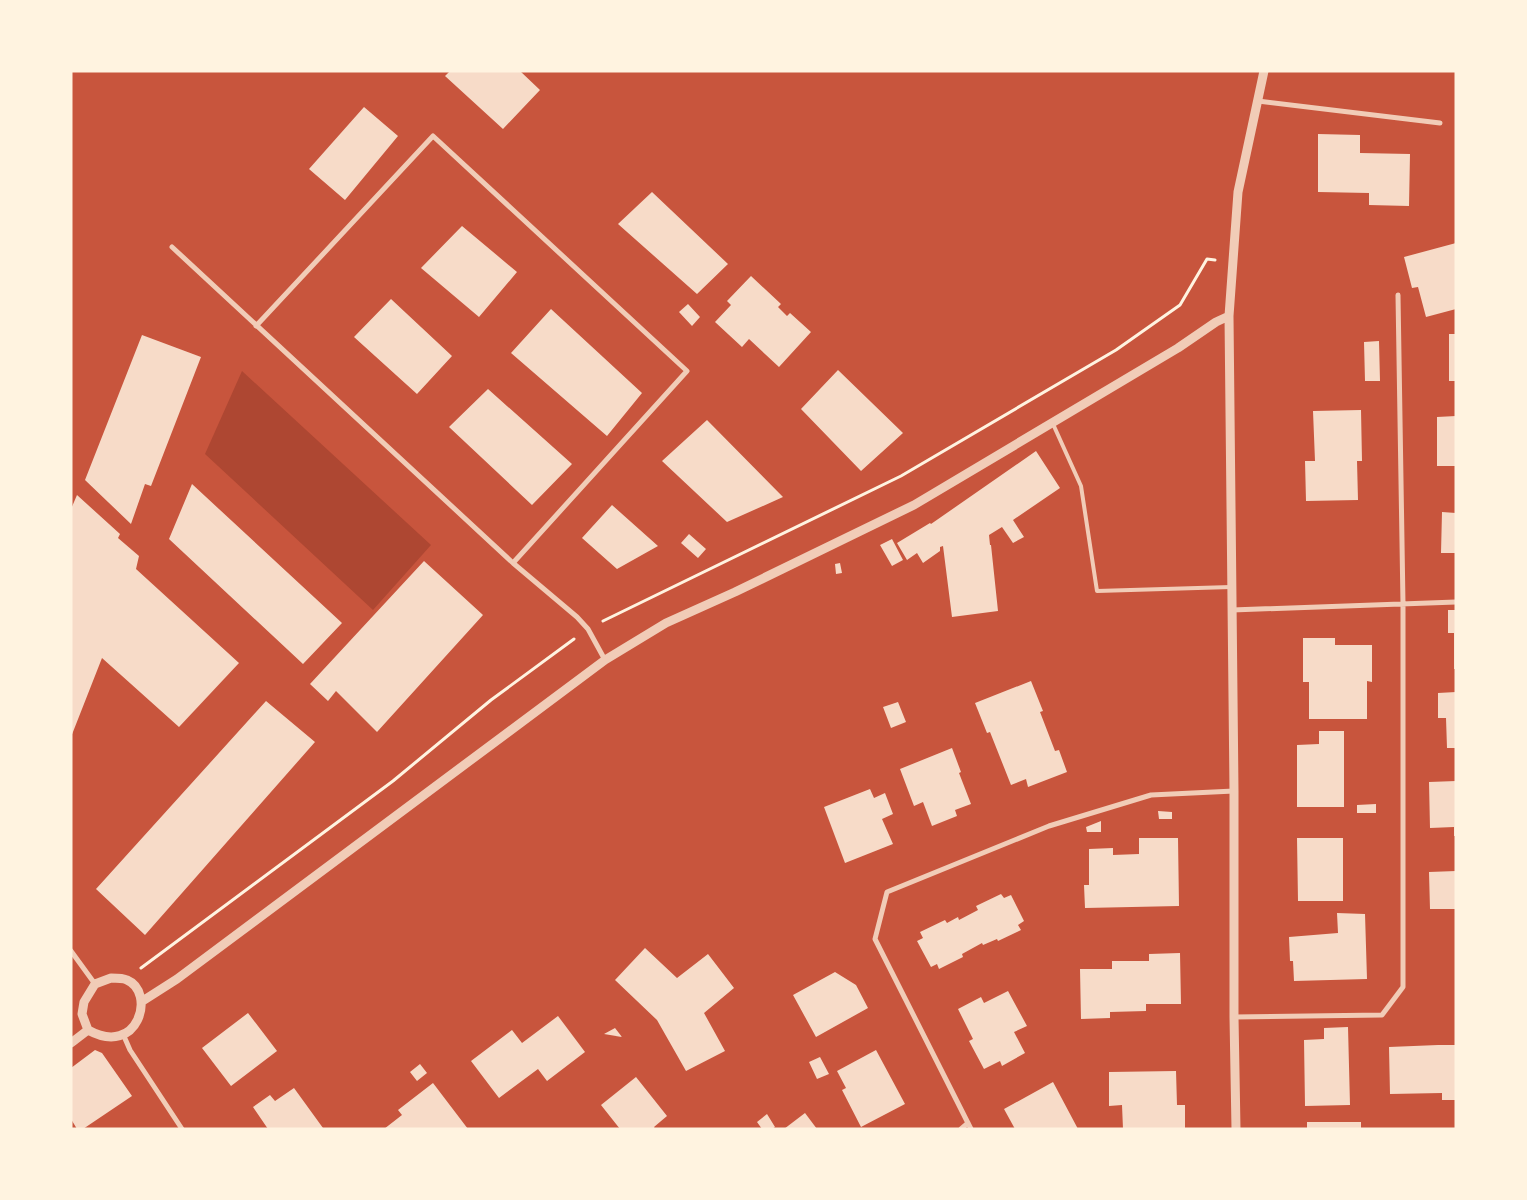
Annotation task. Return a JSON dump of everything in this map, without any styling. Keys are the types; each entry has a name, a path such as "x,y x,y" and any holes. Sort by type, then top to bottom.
{"street":[{"path":"1236,1129 1229,316 1238,192 1264,71"},
{"path":"1258,101 1440,122"},
{"path":"256,326 433,136 687,371 513,562"},
{"path":"172,247 513,562 577,617 588,629 605,660"},
{"path":"1234,1017 1382,1015 1403,987 1403,604 1398,295"},
{"path":"141,1002 177,979 605,660 666,623 735,592 914,504 1178,348 1216,322 1229,316"},
{"path":"1232,610 1456,602"},
{"path":"961,1129 969,1126 874,939 886,892 1049,826 1151,795 1234,791"},
{"path":"71,951 95,984"},
{"path":"112,978 128,980 138,991 141,1002 140,1015 135,1025 118,1037 108,1038 88,1030 82,1014 84,1002 95,984 112,978"},
{"path":"71,1042 88,1030"},
{"path":"123,1034 130,1050 182,1129"}],"lane":[{"path":"1052,422 1081,486 1097,591 1232,587"}],"shaded area":[{"path":"242,371 431,545 373,610 205,454"}],"building":[{"path":"450,71 520,71 540,90 503,129 445,76"},
{"path":"364,107 398,136 345,200 309,169"},
{"path":"1318,134 1360,135 1360,153 1410,154 1409,206 1369,205 1369,193 1318,192"},
{"path":"652,192 728,264 697,294 618,224"},
{"path":"462,226 517,272 479,317 421,268"},
{"path":"1456,243 1456,309 1426,317 1418,287 1412,288 1404,257"},
{"path":"751,276 781,304 778,307 787,316 790,313 811,332 779,367 749,339 742,347 715,322 731,305 727,301"},
{"path":"391,299 452,356 417,394 354,337"},
{"path":"688,304 700,317 692,326 679,312"},
{"path":"551,309 642,393 607,436 511,353"},
{"path":"1449,334 1456,334 1456,381 1449,381"},
{"path":"142,335 201,357 151,486 145,484 131,524 85,480"},
{"path":"1379,341 1380,381 1365,381 1364,342"},
{"path":"838,370 903,433 861,471 801,409"},
{"path":"488,389 572,464 532,505 449,427"},
{"path":"1361,410 1362,461 1357,461 1358,500 1306,501 1305,461 1315,461 1313,411"},
{"path":"1456,416 1456,466 1437,466 1437,417"},
{"path":"707,420 783,497 727,522 662,461"},
{"path":"1036,451 1060,488 1013,520 1024,537 1013,543 1002,527 989,535 998,611 952,617 943,546 940,547 940,551 923,563 917,553 907,560 897,543 931,524"},
{"path":"192,484 342,623 303,664 169,539"},
{"path":"77,495 120,534 118,538 139,556 136,569 239,663 179,727 102,658 71,737 71,509"},
{"path":"612,505 658,546 617,569 582,538"},
{"path":"1442,512 1456,513 1456,553 1441,553"},
{"path":"689,534 706,549 698,558 681,543"},
{"path":"892,539 903,560 892,566 880,545"},
{"path":"424,561 483,615 377,732 336,691 328,701 310,684"},
{"path":"840,563 842,573 836,574 835,564"},
{"path":"1448,610 1456,610 1456,669 1454,669 1454,633 1448,633"},
{"path":"1303,638 1335,638 1335,645 1372,645 1372,682 1367,681 1367,719 1309,719 1309,682 1303,682"},
{"path":"1031,681 1043,711 1040,712 1055,751 1059,750 1067,772 1028,787 1026,779 1011,785 990,732 987,733 975,703"},
{"path":"1456,692 1456,748 1447,748 1446,718 1438,718 1438,693"},
{"path":"266,701 315,742 145,935 96,889"},
{"path":"898,702 906,722 891,728 883,707"},
{"path":"1319,731 1344,731 1344,807 1297,807 1297,745 1319,744"},
{"path":"952,748 971,804 955,810 957,816 932,826 923,802 914,806 900,769"},
{"path":"1456,781 1456,836 1454,836 1454,827 1430,828 1429,782"},
{"path":"870,789 874,798 885,793 893,814 882,819 893,844 845,863 824,807"},
{"path":"1376,804 1376,813 1357,813 1357,805"},
{"path":"1158,811 1172,812 1172,819 1159,819"},
{"path":"1101,821 1101,832 1087,832 1086,827"},
{"path":"1139,838 1178,838 1179,906 1085,908 1084,885 1089,885 1089,849 1113,848 1113,855 1139,854"},
{"path":"1297,838 1343,838 1343,901 1298,901"},
{"path":"1456,871 1456,909 1430,909 1429,872"},
{"path":"1001,894 1004,898 1011,895 1024,921 1018,925 1021,930 998,941 997,939 983,945 982,943 962,954 963,957 939,969 937,964 931,967 917,941 923,938 920,932 945,920 947,923 958,917 959,920 978,910 976,906"},
{"path":"1337,913 1365,914 1367,979 1294,981 1293,961 1290,961 1289,937 1338,933"},
{"path":"645,948 677,978 708,954 734,988 704,1013 725,1051 686,1071 657,1020 615,980"},
{"path":"1180,953 1181,1004 1146,1004 1146,1011 1110,1012 1110,1018 1081,1019 1080,969 1112,969 1112,961 1149,961 1149,954"},
{"path":"835,972 856,985 868,1008 816,1037 793,995"},
{"path":"1008,991 1027,1026 1014,1032 1025,1053 1002,1066 1000,1061 984,1069 969,1041 973,1039 958,1009 981,997 984,1003"},
{"path":"248,1013 277,1051 231,1086 202,1048"},
{"path":"558,1016 585,1052 547,1081 538,1069 499,1098 471,1061 512,1030 522,1043"},
{"path":"1348,1027 1350,1105 1305,1106 1304,1040 1324,1039 1324,1028"},
{"path":"615,1028 622,1037 604,1034"},
{"path":"1456,1045 1456,1100 1442,1100 1442,1093 1390,1094 1389,1047"},
{"path":"95,1050 102,1053 132,1096 83,1129 77,1129 71,1119 71,1068"},
{"path":"876,1050 905,1104 861,1127 842,1090 846,1088 837,1071"},
{"path":"820,1057 829,1074 817,1079 809,1062"},
{"path":"420,1064 427,1073 417,1081 410,1072"},
{"path":"1176,1071 1177,1105 1185,1105 1185,1129 1123,1129 1122,1105 1109,1106 1109,1072"},
{"path":"636,1077 667,1116 654,1127 655,1129 620,1129 601,1105"},
{"path":"1053,1082 1078,1129 1015,1129 1004,1109"},
{"path":"433,1083 468,1129 384,1129 402,1115 398,1110"},
{"path":"294,1088 323,1128 268,1129 253,1107 270,1095 275,1101"},
{"path":"805,1113 817,1129 784,1129"},
{"path":"767,1114 775,1127 772,1129 762,1129 757,1122"},
{"path":"1307,1122 1361,1122 1361,1129 1307,1129"}]}
